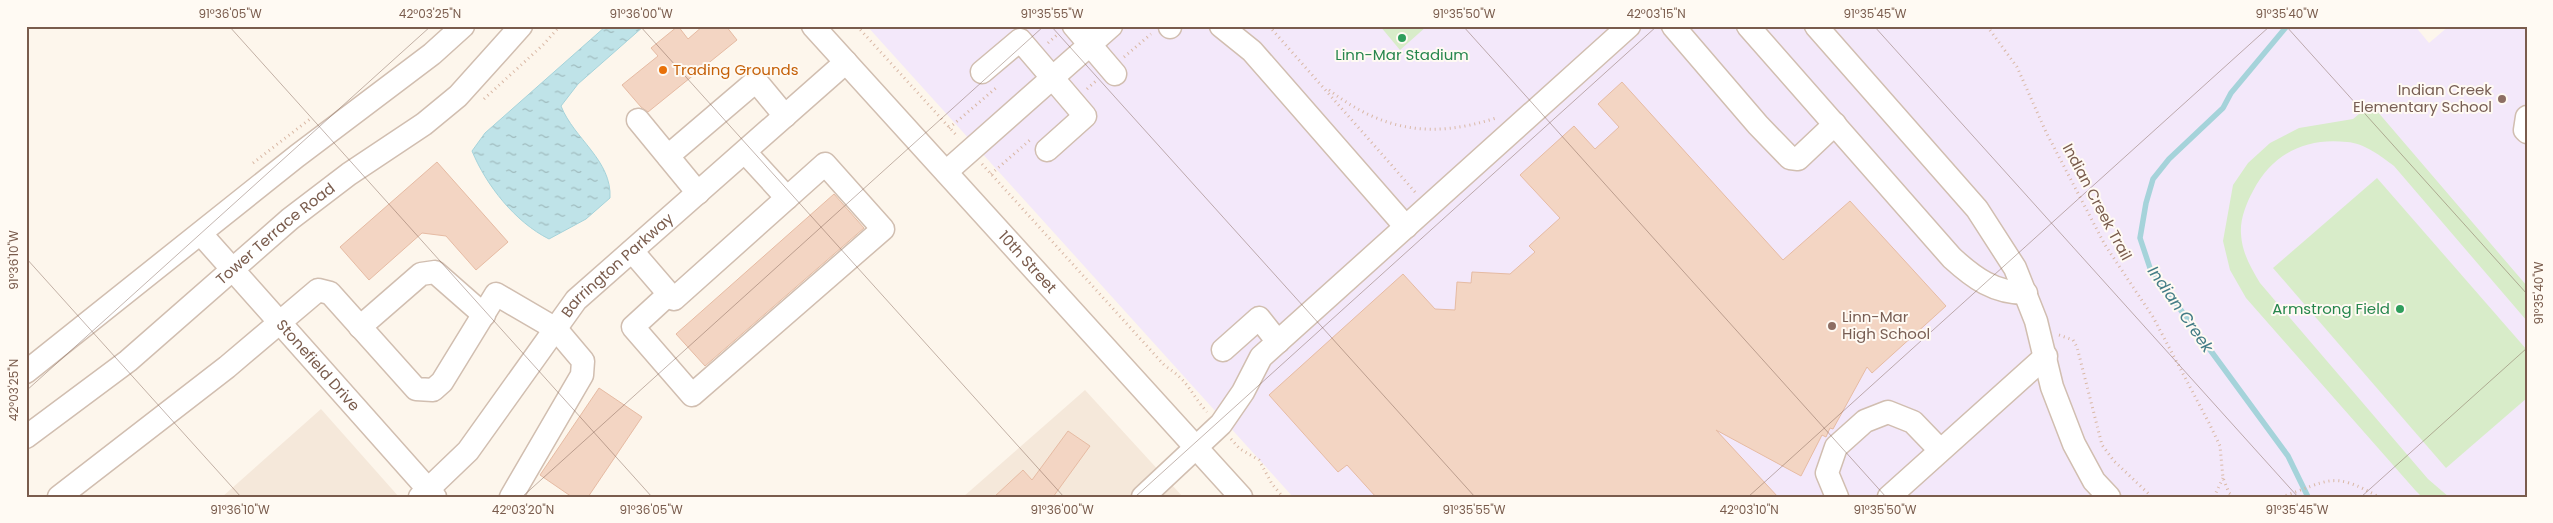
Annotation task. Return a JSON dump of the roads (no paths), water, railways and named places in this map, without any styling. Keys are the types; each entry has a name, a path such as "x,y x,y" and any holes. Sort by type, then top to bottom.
{"street":[{"path":"26,372 202,234 297,156 432,54 463,26"},
{"name":"Tower Terrace Road","path":"26,437 128,361 290,219 349,174 424,124 458,96 521,26"},
{"name":"10th Street","path":"813,26 1241,497"},
{"path":"946,172 1111,26"},
{"path":"1221,26 1252,51 1406,227"},
{"path":"1143,497 1220,426 1243,392 1261,358 1628,26"},
{"path":"1748,26 1952,258 1973,277 1996,290 2026,294"},
{"path":"1816,26 1976,209 2015,268 2026,294 2046,356 2052,387 2074,444 2094,480 2109,497"},
{"path":"1068,28 1090,45 1112,70"},
{"path":"1676,30 1758,125 1790,158 1798,159 1835,124"},
{"path":"982,72 1020,40 1085,116 1047,150"},
{"name":"Barrington Parkway","path":"428,494 468,451 576,300 846,62"},
{"path":"668,156 756,81 785,116"},
{"path":"2527,117 2525,130 2527,132"},
{"path":"638,120 698,193"},
{"path":"745,152 787,198"},
{"path":"632,251 670,294 674,299 825,164 883,229 692,395 633,328 670,294"},
{"name":"Stonefield Drive","path":"202,234 428,494"},
{"path":"360,327 421,274 429,272 435,272 484,315"},
{"path":"59,497 227,367 318,290 324,290 330,293 416,389 427,391 433,390 442,382 496,294 556,329 583,361 582,375 511,497"},
{"path":"1223,350 1258,318 1278,342"},
{"path":"1889,497 2046,356"},
{"path":"1837,497 1827,473 1836,448 1865,421 1888,412 1913,422 1940,450"}],"water":[{"path":"606,26 644,26 578,84 561,106 574,129 599,161 605,172 609,184 610,198 586,219 549,239 513,213 485,177 472,151 485,133"}],"waterway":[{"name":"Indian Creek","path":"2287,26 2231,93 2223,108 2169,159 2153,179 2146,203 2140,238 2150,268 2288,456 2308,497"}],"place":[{"name":"Linn-Mar Stadium","path":"1402,38"},
{"name":"Trading Grounds","path":"663,70"},
{"name":"Indian Creek Elementary School","path":"2502,99"},
{"name":"Armstrong Field","path":"2400,309"},
{"name":"Linn-Mar High School","path":"1832,326"}]}
